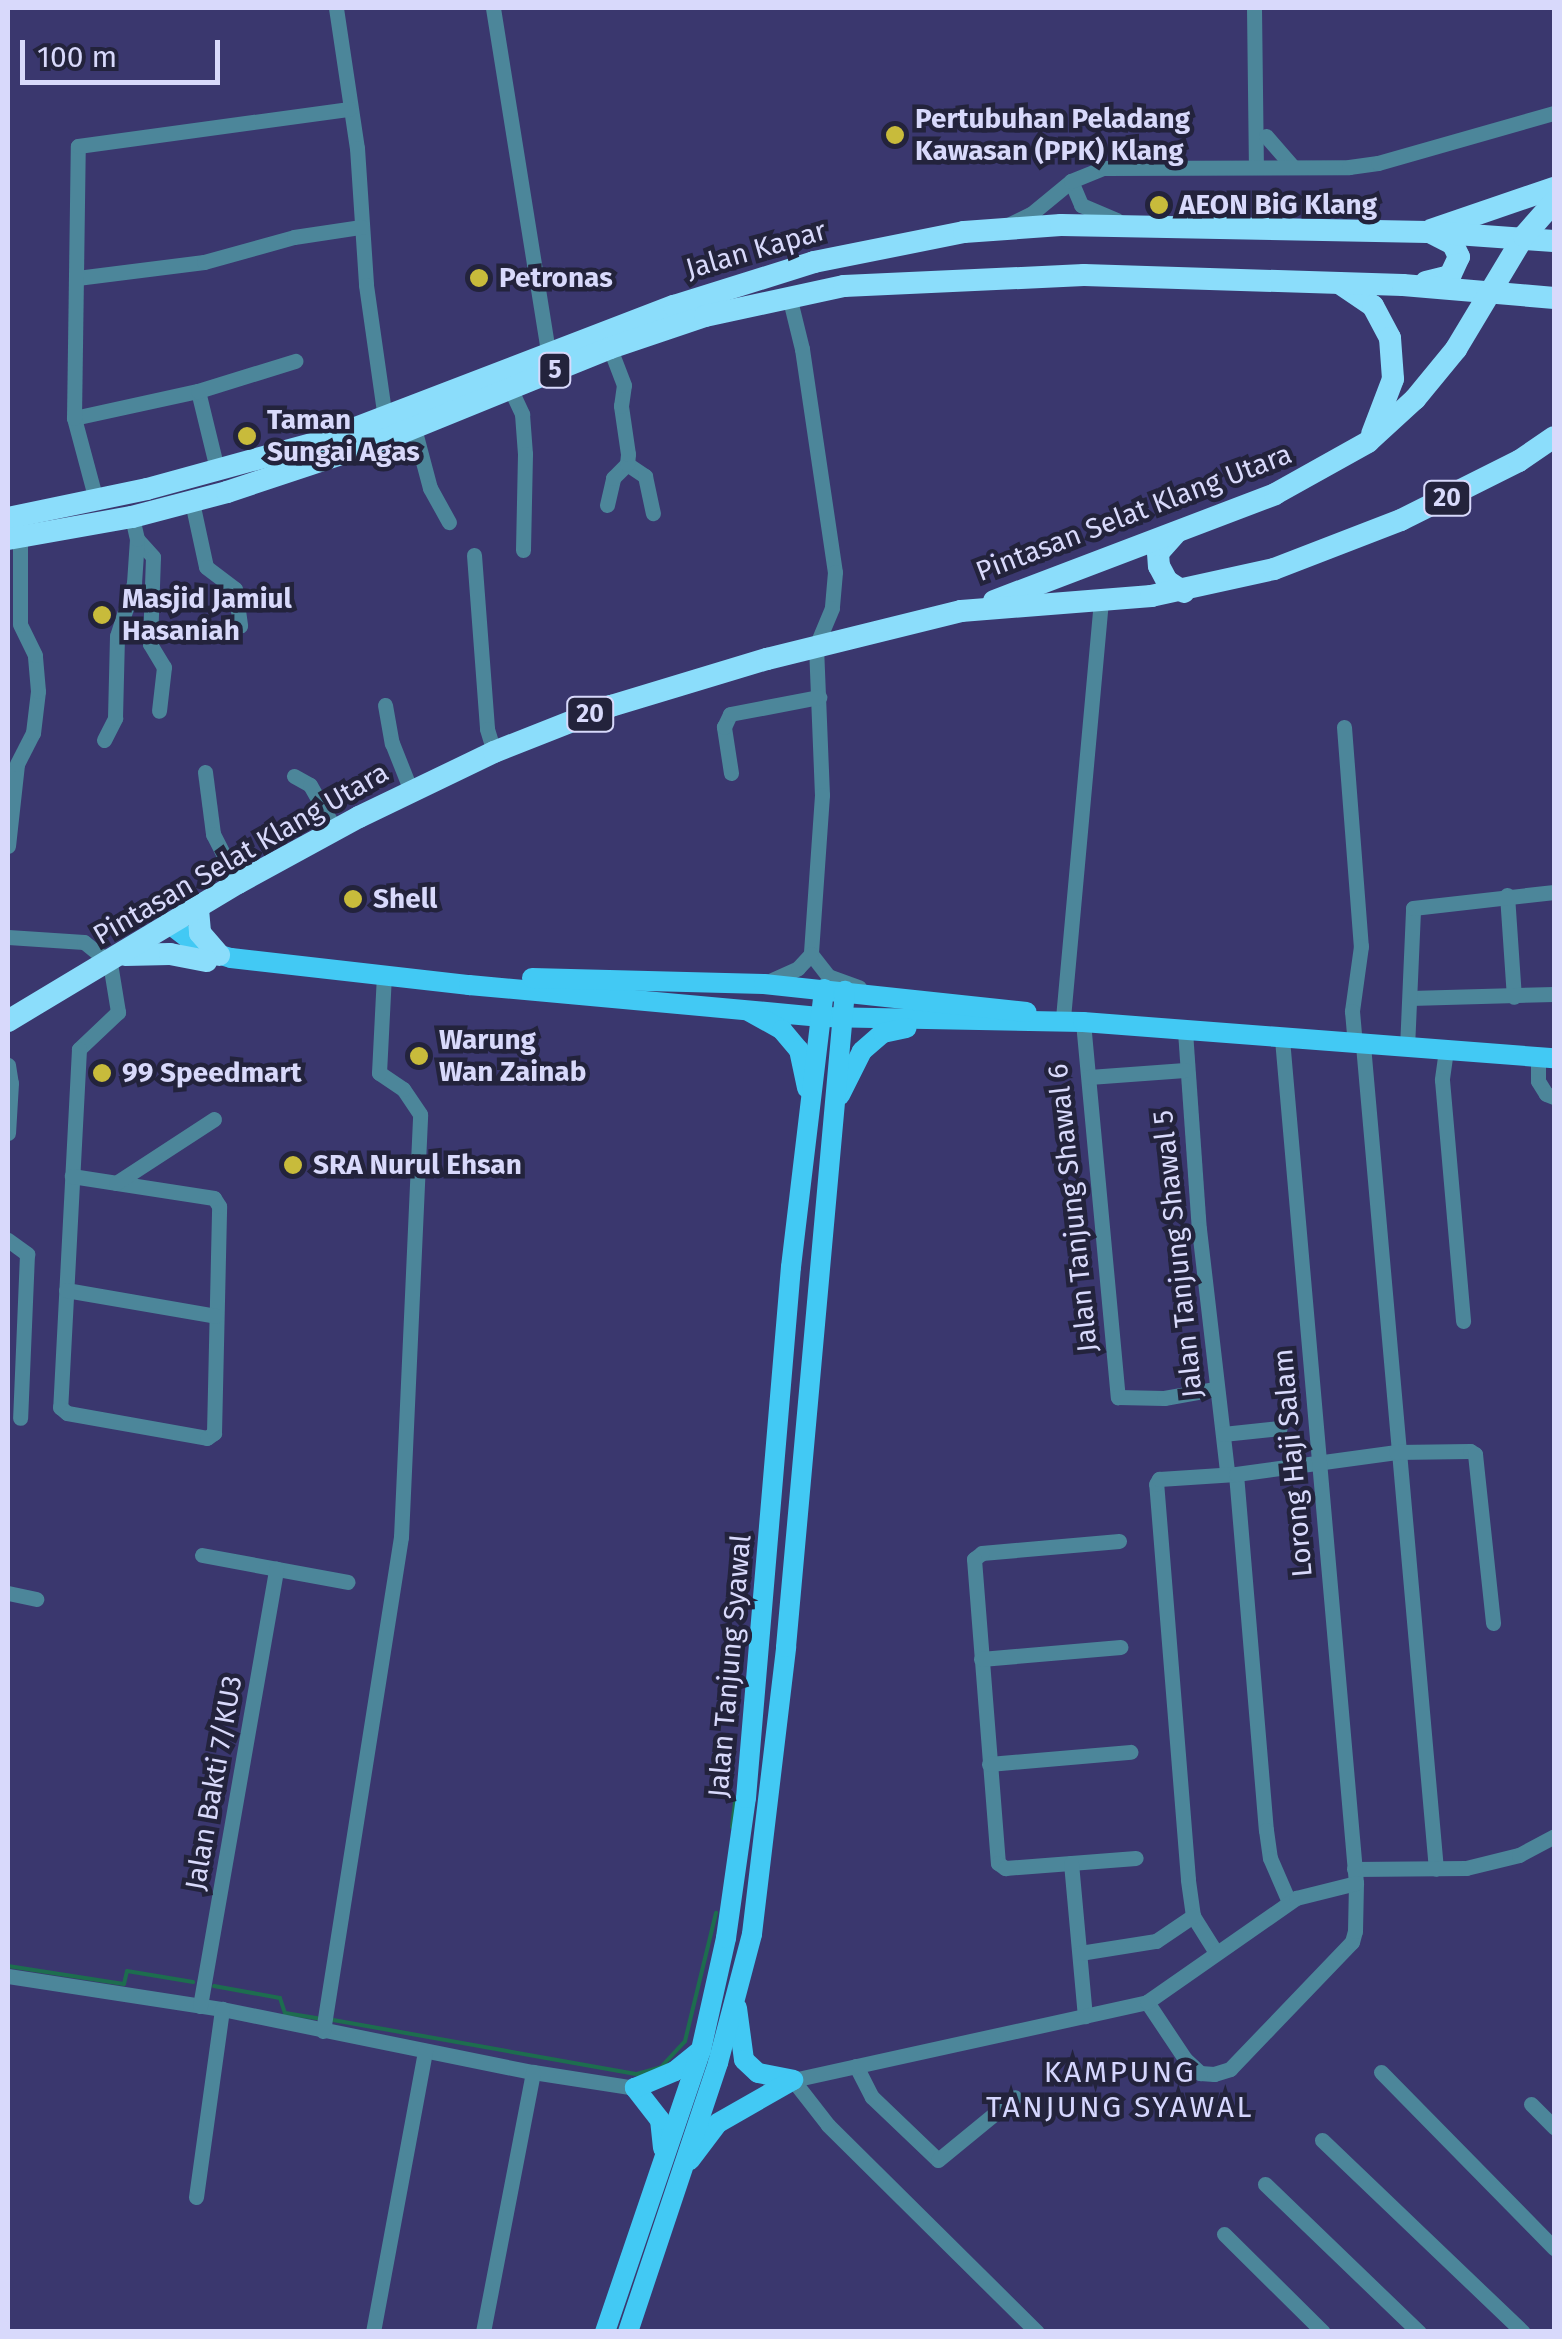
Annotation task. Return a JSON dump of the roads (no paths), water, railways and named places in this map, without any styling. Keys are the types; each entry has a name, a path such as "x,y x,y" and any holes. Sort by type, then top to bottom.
{"highway":[{"path":"1428,232 1554,188"},
{"name":"Pintasan Selat Klang Utara","path":"8,1022 335,829 494,752 610,706 816,646 967,610 1275,494 1368,442 1415,399 1456,349 1524,236 1554,202"},
{"name":"Jalan Kapar","path":"12,532 96,500 319,442 548,352 814,262 1001,228 1428,232 1554,241"},
{"path":"1403,284 1450,276 1457,266 1460,257 1452,244 1428,232"},
{"name":"Jalan Kapar","path":"12,532 135,528 192,502 414,428 610,348 705,316 788,296 880,284 1084,274 1403,284 1554,298"},
{"path":"1338,282 1373,306 1390,338 1393,379 1368,442"},
{"name":"Pintasan Selat Klang Utara","path":"967,610 1102,602 1184,592 1274,569 1401,520 1518,461 1554,437"},
{"path":"1518,461 1554,449"},
{"path":"1175,534 1158,553 1159,566 1167,581 1184,592"},
{"path":"198,909 200,932 213,958"},
{"path":"117,959 160,953 213,958"}],"main road":[{"path":"167,928 213,958 257,963 831,1017 948,1022 1073,1020"},
{"path":"394,976 684,978 896,996 1184,1031 1546,1057"},
{"name":"Jalan Tanjung Syawal","path":"604,2332 701,2050 726,1938 746,1798 792,1267 811,1119 834,990"},
{"path":"738,1007 782,1030 798,1050 811,1119"},
{"name":"Jalan Tanjung Syawal","path":"628,2332 718,2064 752,1934 768,1828 833,1115 831,1017"},
{"path":"833,1115 862,1051 883,1033 948,1022"},
{"path":"736,1991 744,2060 758,2073 793,2080"},
{"path":"663,2155 660,2120 636,2088 675,2070 701,2050"},
{"path":"680,2172 718,2123 793,2080"}],"street":[{"path":"336,8 359,168 361,227 385,418"},
{"path":"493,8 548,352"},
{"path":"1226,167 1245,157 1261,138 1254,8"},
{"path":"1261,167 1264,8"},
{"path":"96,500 74,418 78,146 349,109"},
{"path":"1001,228 1030,214 1071,181 1104,168 1378,163 1554,113"},
{"path":"1261,138 1294,167"},
{"path":"1071,181 1073,195 1089,211 1146,227"},
{"path":"76,278 204,262 294,237 361,227"},
{"path":"788,296 802,349 834,556 832,608 816,646 822,794 811,954 819,967 839,982 896,996"},
{"path":"610,348 624,385 621,406 627,464"},
{"path":"74,418 198,391 295,361"},
{"path":"510,388 522,414 523,550"},
{"path":"198,391 218,469"},
{"path":"414,428 430,488 448,522"},
{"path":"607,505 613,478 627,464"},
{"path":"627,464 646,476 653,513"},
{"path":"192,502 206,566 235,589 240,626"},
{"path":"135,528 153,557 150,644 164,667 158,711"},
{"path":"104,740 115,718 118,636 134,583 135,528"},
{"path":"8,846 16,764 33,733 38,691 35,654 20,624 12,532"},
{"path":"474,555 487,729 494,752"},
{"name":"Jalan Tanjung Shawal 6","path":"1102,602 1073,1020 1089,1077 1116,1390 1124,1400 1215,1390"},
{"path":"730,773 724,727 730,714 819,697"},
{"path":"385,706 392,744 411,791"},
{"path":"1344,728 1361,946 1352,1011 1359,1044 1436,1868"},
{"path":"205,772 213,834 238,883"},
{"path":"294,776 310,785 335,829"},
{"path":"1407,1048 1414,908 1554,892"},
{"path":"1507,895 1514,997"},
{"path":"8,938 84,942 117,959 118,1012 79,1049 72,1176 60,1407 67,1413 207,1438 214,1433 219,1206 214,1198 72,1176"},
{"path":"764,984 798,968 811,954"},
{"path":"324,2030 401,1537 420,1114 403,1089 379,1073 394,976"},
{"path":"1410,998 1554,994"},
{"name":"Jalan Tanjung Shawal 5","path":"1184,1031 1215,1390 1231,1473 1266,1830 1270,1858 1289,1902"},
{"name":"Lorong Haji Salam","path":"1146,2002 1200,2073 1230,2068 1352,1942 1355,1876 1282,1039"},
{"path":"1446,1050 1442,1080 1463,1320"},
{"path":"1546,1057 1538,1080 1546,1094 1554,1097"},
{"path":"8,1065 8,1133"},
{"path":"1089,1077 1185,1070"},
{"path":"116,1183 214,1120"},
{"path":"8,1240 27,1254 20,1418"},
{"path":"66,1290 216,1316"},
{"path":"1224,1434 1280,1428"},
{"path":"1215,1951 1194,1916 1156,1484 1165,1477 1231,1473 1396,1452 1462,1449 1475,1454 1493,1622"},
{"path":"1119,1542 976,1555 981,1659 1000,1867 1136,1858"},
{"path":"202,1555 348,1582"},
{"name":"Jalan Bakti 7/KU3","path":"200,2006 276,1569"},
{"path":"8,1594 36,1599"},
{"path":"981,1659 1120,1647"},
{"path":"989,1764 1130,1752"},
{"path":"1037,2332 828,2125 793,2080 1146,2002 1289,1902 1355,1876 1436,1868 1447,1871 1488,1864 1554,1836"},
{"path":"1071,1863 1085,2016"},
{"path":"1080,1953 1156,1941 1194,1916"},
{"path":"8,1976 222,2009 533,2072 636,2088"},
{"path":"196,2197 222,2009"},
{"path":"373,2332 425,2050"},
{"path":"856,2066 872,2098 938,2160 1015,2098"},
{"path":"483,2332 533,2072"},
{"path":"1381,2072 1554,2248"},
{"path":"1531,2104 1554,2127"},
{"path":"1322,2140 1523,2332"},
{"path":"1265,2184 1419,2332"},
{"path":"1224,2234 1323,2332"}],"waterway":[{"path":"732,1827 735,1801"},
{"path":"333,2020 637,2074 661,2067 685,2041 716,1913"},
{"path":"8,1966 124,1984 127,1971 193,1982"},
{"path":"214,1986 280,1998 285,2013 318,2018"}],"place":[{"name":"Pertubuhan Peladang Kawasan (PPK) Klang","path":"895,135"},
{"name":"AEON BiG Klang","path":"1159,205"},
{"name":"Petronas","path":"479,278"},
{"name":"Taman Sungai Agas","path":"247,436"},
{"name":"Masjid Jamiul Hasaniah","path":"102,615"},
{"name":"Shell","path":"353,899"},
{"name":"Warung Wan Zainab","path":"419,1056"},
{"name":"99 Speedmart","path":"102,1073"},
{"name":"SRA Nurul Ehsan","path":"293,1165"}],"district":[{"name":"KAMPUNG TANJUNG SYAWAL","path":"1120,2089"}]}
